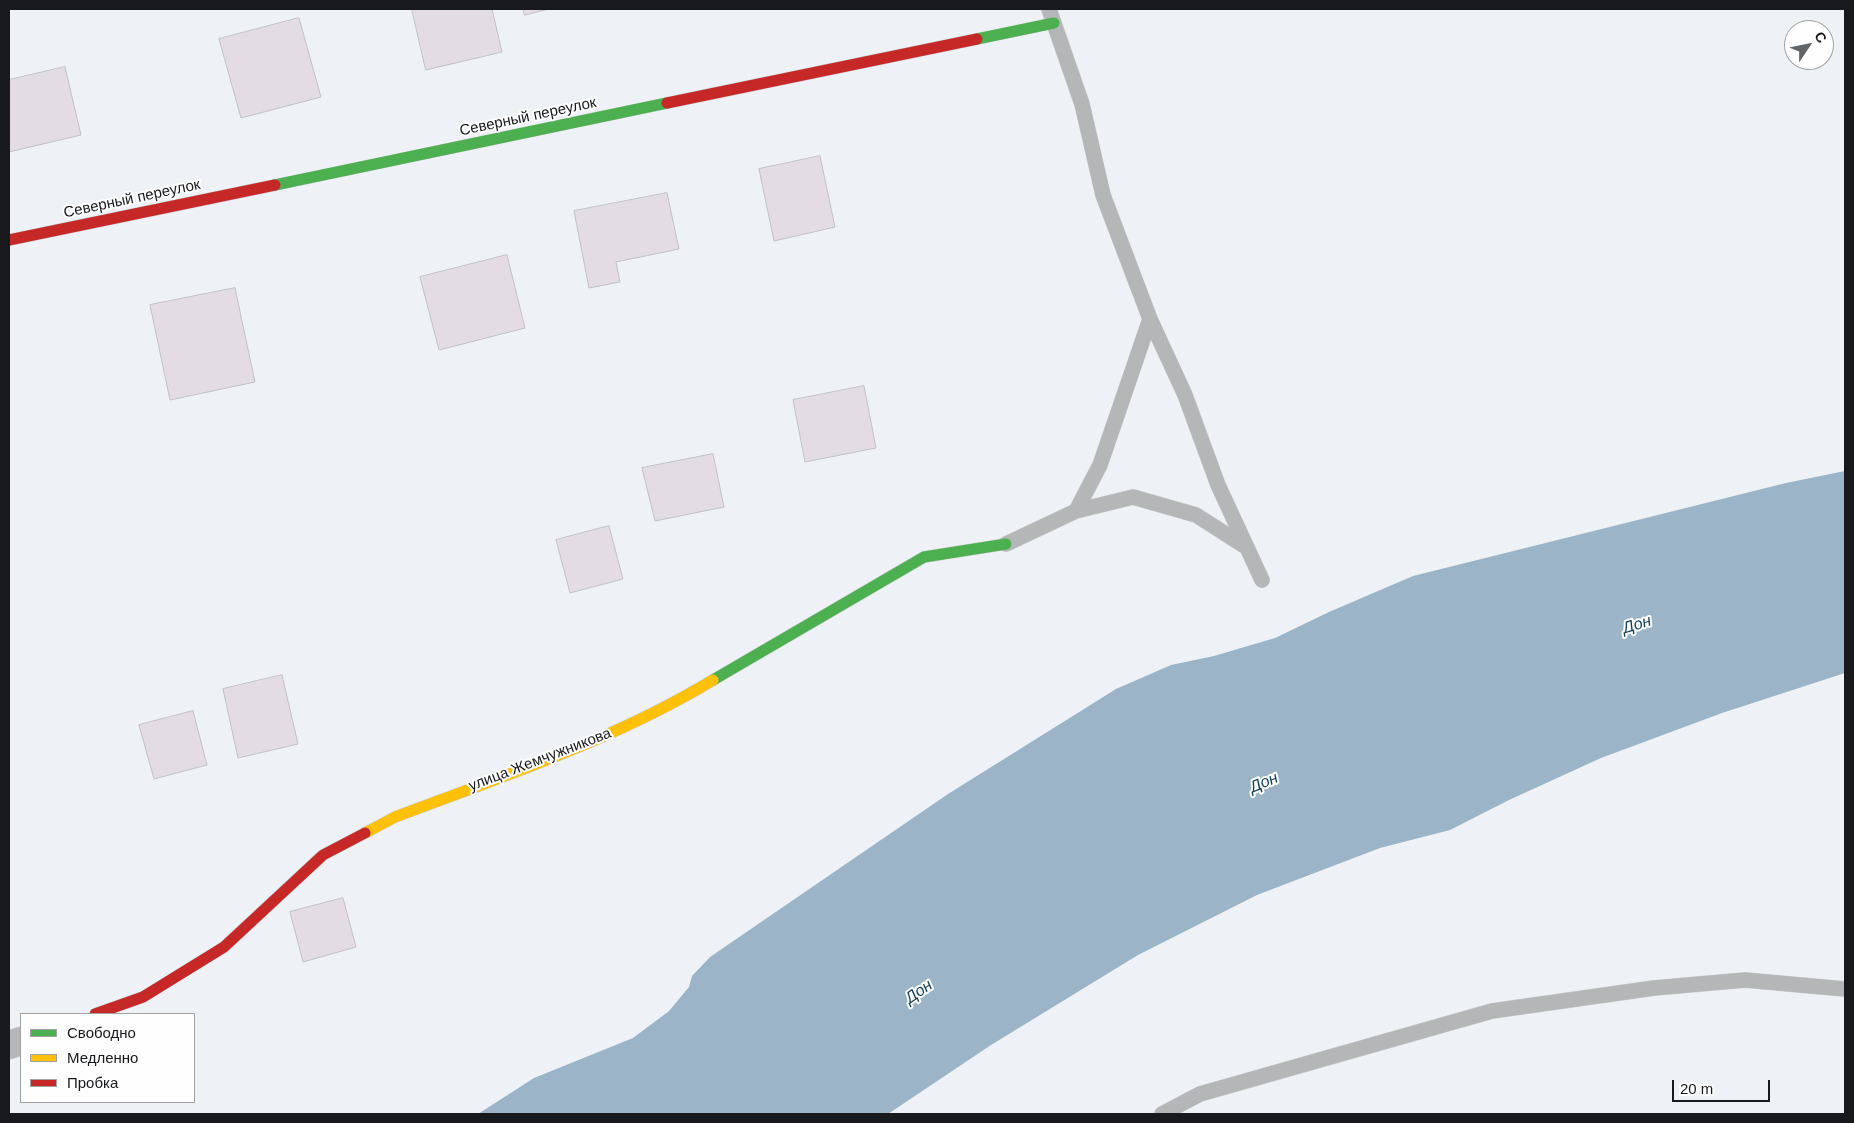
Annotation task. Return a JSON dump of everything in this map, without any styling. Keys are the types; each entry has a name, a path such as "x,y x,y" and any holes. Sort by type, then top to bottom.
{"street":[{"name":"Северный переулок","path":"9,240 1052,16"},
{"name":"улица Жемчужникова","path":"98,1013 143,997 224,947 323,855 395,817 592,742 677,702 799,628 924,556 1006,544"}],"lane":[{"path":"1052,16 1082,104 1103,195 1150,319 1185,395 1218,485 1262,580"},
{"path":"1076,511 1100,464 1150,319"},
{"path":"1006,544 1076,511 1134,497 1196,515 1246,547"},
{"path":"1162,1114 1200,1094 1492,1011 1654,988 1745,980 1845,989"}],"water":[{"name":"Дон","path":"1845,471 1845,673 1722,713 1601,758 1509,800 1450,830 1380,848 1257,895 1138,955 991,1045 888,1114 478,1114 534,1078 633,1038 669,1011 689,987 692,976 710,957 948,794 1116,689 1171,665 1214,656 1275,638 1329,612 1413,576 1786,483"}],"building":[{"path":"412,9 492,9 502,52 426,70"},
{"path":"523,9 549,9 525,15"},
{"path":"299,18 321,97 241,118 219,39"},
{"path":"65,67 81,135 9,152 9,80"},
{"path":"820,156 835,227 774,241 759,169"},
{"path":"667,193 679,249 616,262 620,282 589,288 574,211"},
{"path":"507,255 525,328 439,350 420,277"},
{"path":"235,288 255,382 170,400 150,305"},
{"path":"864,386 876,448 805,462 793,400"},
{"path":"713,454 724,507 655,521 642,468"},
{"path":"609,526 623,579 570,593 556,540"},
{"path":"282,675 298,744 238,758 223,689"},
{"path":"193,711 207,765 154,779 139,725"},
{"path":"343,898 356,947 303,962 290,912"}],"traffic: fast":[{"path":"977,39 1054,23"},
{"path":"275,185 667,103"},
{"path":"713,680 924,557 1006,544"}],"traffic: slow":[{"path":"365,833 395,817 597,739 637,721 713,680"}],"traffic: jam":[{"path":"667,103 977,39"},
{"path":"9,240 275,185"},
{"path":"98,1013 143,997 224,947 323,855 365,833"}]}
